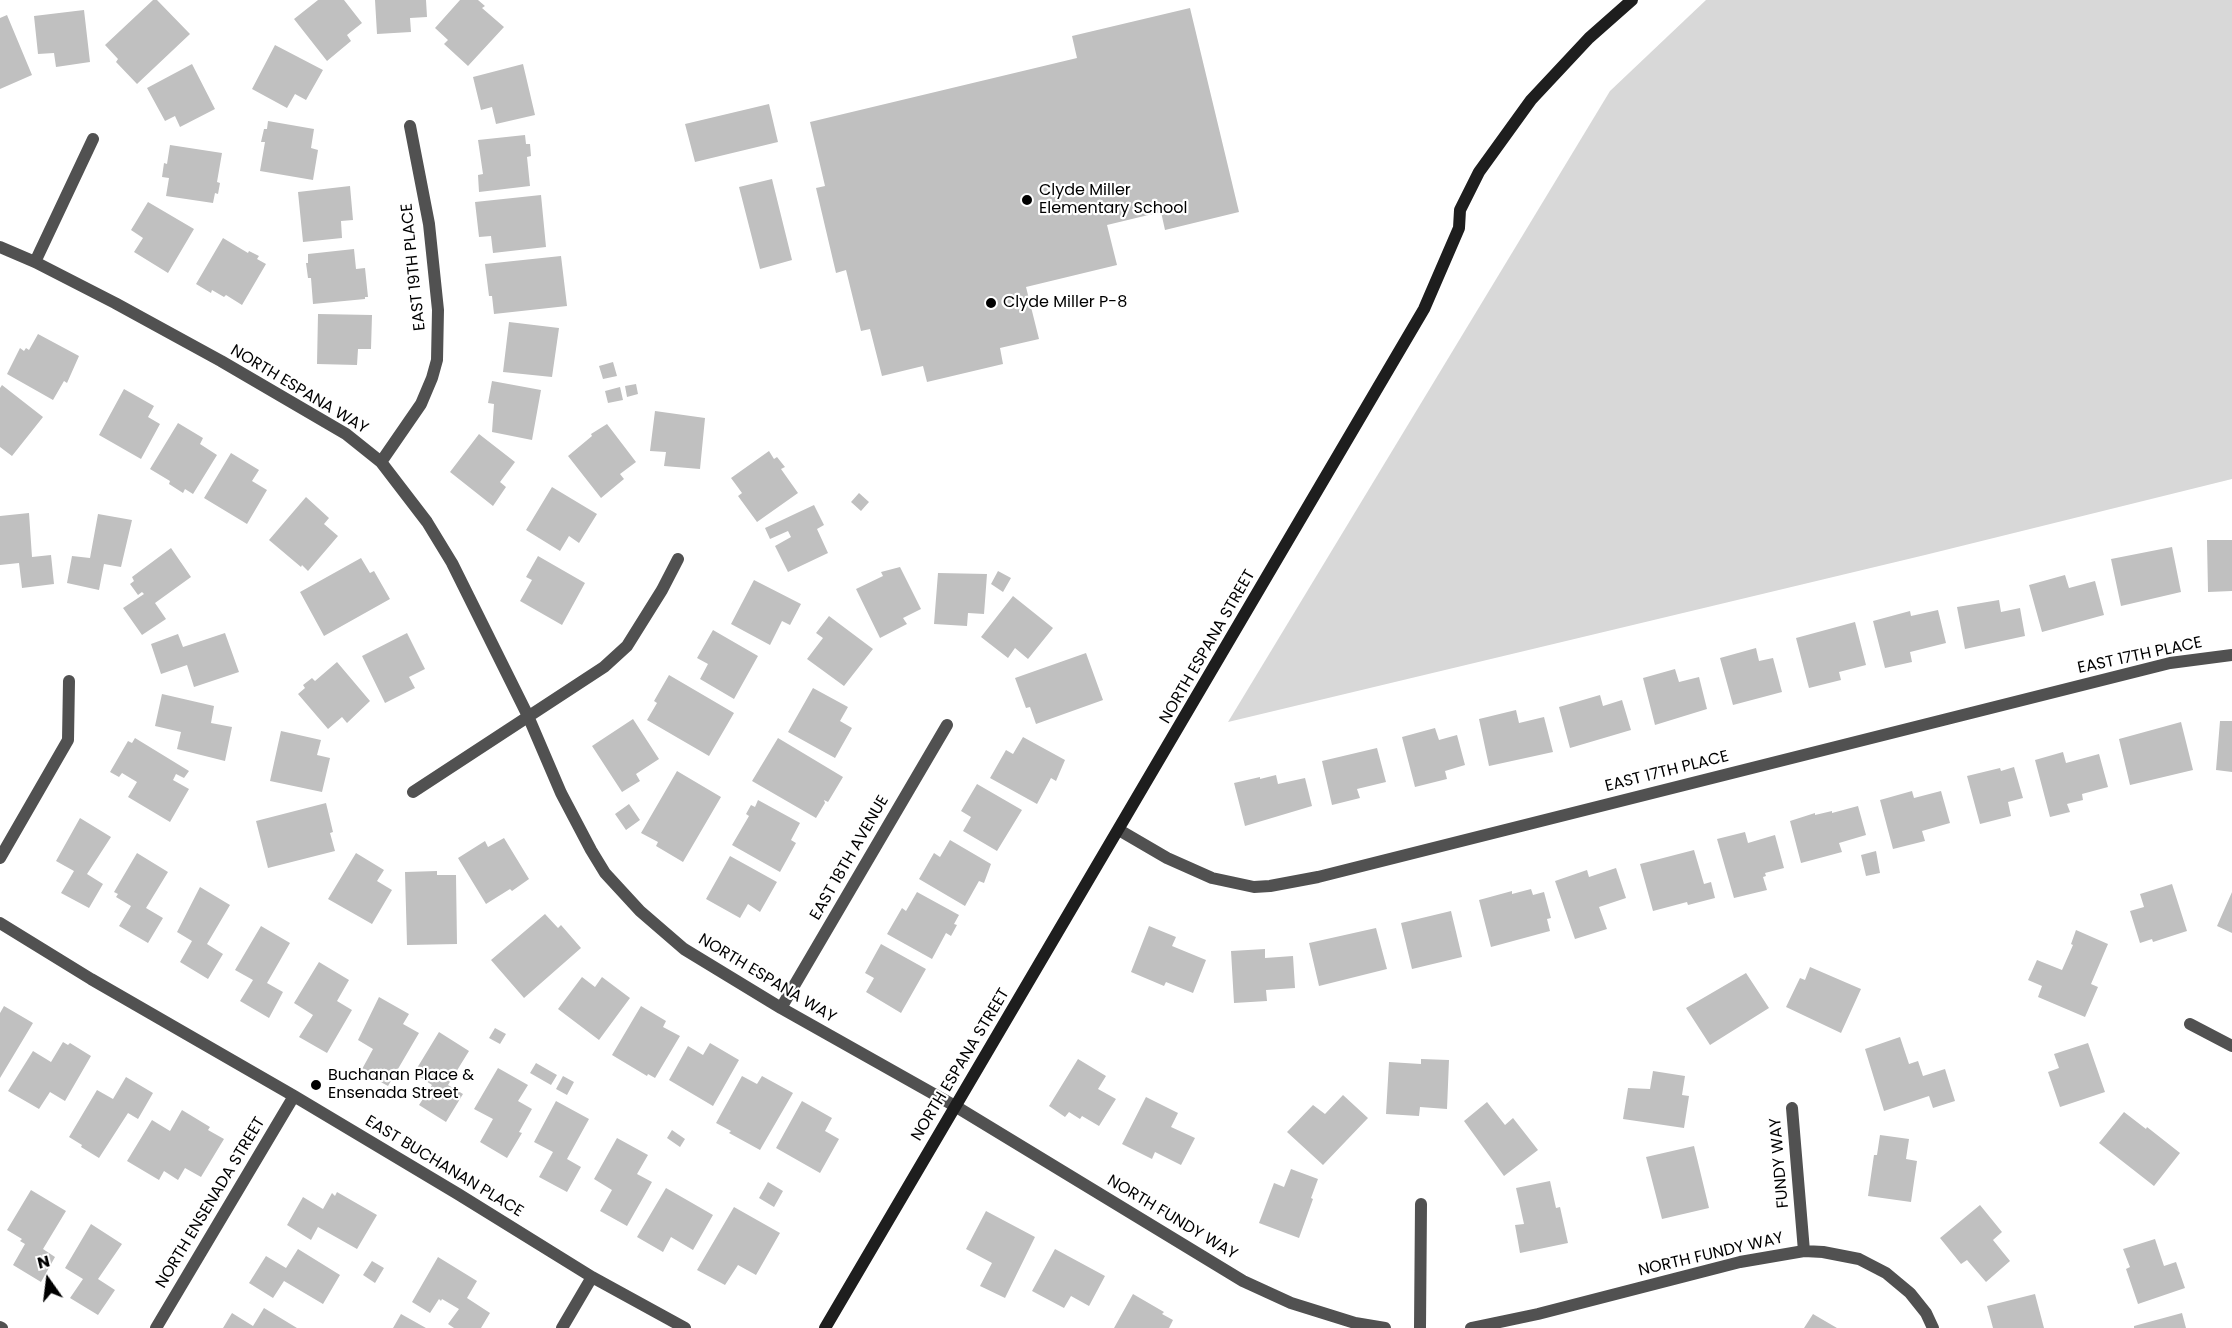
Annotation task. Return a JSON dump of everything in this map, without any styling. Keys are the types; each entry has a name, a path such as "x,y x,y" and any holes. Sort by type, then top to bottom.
{"street":[{"name":"NORTH ESPANA STREET","path":"825,1328 1424,309 1459,228 1460,210 1479,172 1531,100 1588,38 1632,0"},
{"name":"EAST 19TH PLACE","path":"381,462 421,404 437,360 438,310 429,224 410,126"},
{"path":"35,262 93,139"},
{"name":"NORTH ESPANA WAY","path":"0,247 35,262 222,361 346,434 381,462 427,522 452,563 528,716 561,793 605,873 640,911 684,949 781,1008 955,1106"},
{"path":"413,792 604,667 627,646 663,590 678,559"},
{"name":"EAST 17TH PLACE","path":"1119,830 1167,858 1212,878 1254,887 1270,886 1353,868 2170,663 2232,655"},
{"path":"0,858 68,740 69,681"},
{"name":"EAST 18TH AVENUE","path":"781,1008 947,725"},
{"name":"EAST BUCHANAN PLACE","path":"0,923 91,979 458,1194 592,1277 685,1328"},
{"path":"2190,1024 2232,1046"},
{"name":"NORTH ENSENADA STREET","path":"156,1328 294,1096"},
{"name":"NORTH FUNDY WAY","path":"955,1106 1243,1281 1291,1303 1355,1323 1385,1328"},
{"name":"FUNDY WAY","path":"1792,1108 1804,1251"},
{"path":"1420,1328 1421,1204"},
{"name":"NORTH FUNDY WAY","path":"1471,1328 1538,1314 1740,1262 1804,1251 1859,1259 1886,1273 1910,1293 1926,1313 1933,1328"},
{"path":"562,1328 592,1277"}],"shaded area":[{"path":"1706,0 2232,0 2232,479 1228,722 1610,91"}],"building":[{"path":"153,0 157,0 190,34 137,84 116,62 118,59 105,45"},
{"path":"318,0 344,0 362,23 347,35 351,41 327,61 294,19"},
{"path":"375,0 426,0 427,17 410,18 411,32 377,34"},
{"path":"460,0 478,0 485,6 482,8 504,27 468,66 444,44 448,40 435,28"},
{"name":"Clyde Miller Elementary School","path":"1190,8 1239,212 1165,230 1161,212 1107,225 1117,265 1026,287 1039,339 1000,348 1003,364 927,382 923,366 882,376 870,329 861,331 846,270 836,273 816,188 825,186 810,122 1077,58 1072,36"},
{"path":"84,10 90,62 56,67 54,53 38,54 34,16"},
{"path":"7,15 32,75 0,89 0,18"},
{"path":"275,45 323,70 306,100 295,94 287,108 252,89"},
{"path":"192,64 215,109 180,127 175,116 165,121 147,88"},
{"path":"523,64 535,115 496,124 492,107 481,110 473,77"},
{"path":"769,104 778,142 695,162 685,124"},
{"path":"268,121 314,129 311,148 318,150 313,180 260,171 265,142 261,142"},
{"path":"525,135 526,144 530,144 531,156 527,157 530,186 479,192 478,175 483,174 478,140"},
{"path":"170,145 222,153 217,182 220,183 213,203 166,196 169,178 162,177"},
{"path":"772,179 792,260 760,269 739,187"},
{"path":"350,186 353,220 341,221 342,238 303,242 298,192"},
{"path":"541,195 546,247 493,253 491,236 479,237 475,202"},
{"path":"148,202 194,229 168,273 134,252 143,238 131,230"},
{"path":"223,238 248,253 249,251 259,256 257,259 266,264 242,305 226,295 224,297 212,290 211,293 196,284"},
{"path":"354,249 356,269 365,268 368,297 313,304 311,278 308,278 306,263 308,263 308,254"},
{"path":"561,256 567,306 494,314 485,264"},
{"path":"318,314 372,315 371,349 358,349 357,365 317,364"},
{"path":"509,322 559,328 552,377 503,372"},
{"path":"38,334 79,356 67,383 64,381 53,400 7,374 20,348 24,351 26,348 29,350"},
{"path":"613,362 617,376 603,379 599,366"},
{"path":"492,381 541,390 532,440 492,432 494,404 488,403"},
{"path":"636,384 638,394 627,397 625,386"},
{"path":"2,385 43,417 12,456 0,447 0,388"},
{"path":"620,387 623,400 608,403 605,391"},
{"path":"124,389 154,406 148,417 160,424 141,459 99,435"},
{"path":"655,411 705,418 700,469 664,466 666,452 650,451"},
{"path":"178,423 203,438 200,444 217,455 193,494 185,489 183,493 169,484 170,481 150,469"},
{"path":"607,424 636,462 620,474 624,479 601,498 568,456 592,436 591,434"},
{"path":"479,434 515,462 500,482 506,487 493,506 450,472"},
{"path":"769,451 774,459 777,457 785,467 781,469 798,493 757,522 738,496 742,493 731,478"},
{"path":"231,453 259,470 252,481 267,490 247,524 204,498"},
{"path":"552,487 597,514 579,543 569,536 560,551 526,530"},
{"path":"859,493 869,502 861,511 851,502"},
{"path":"306,497 329,518 324,524 338,536 308,571 269,540"},
{"path":"814,505 824,525 817,529 828,553 788,572 775,546 791,537 788,531 770,539 765,528"},
{"path":"29,513 32,557 51,555 54,584 22,588 19,563 0,565 0,516"},
{"path":"98,514 132,520 121,567 104,564 99,590 67,583 72,556 90,558"},
{"path":"2207,540 2232,540 2232,591 2208,592"},
{"path":"2172,547 2181,592 2121,606 2111,559"},
{"path":"171,548 191,577 155,603 166,619 142,635 123,608 144,594 142,592 138,595 130,584 134,581 132,577"},
{"path":"538,556 585,583 562,625 520,601 532,580 526,577"},
{"path":"361,558 370,573 374,571 390,599 324,636 300,592"},
{"path":"900,567 921,609 903,618 907,624 880,638 856,589 883,576 881,572"},
{"path":"998,571 1011,578 1003,592 991,584"},
{"path":"938,573 987,574 984,614 968,613 967,626 934,624"},
{"path":"2065,575 2069,588 2095,581 2104,615 2042,632 2029,585"},
{"path":"754,580 801,604 790,625 782,621 770,645 731,624"},
{"path":"1013,596 1053,628 1028,659 1015,648 1008,658 981,637"},
{"path":"1999,600 2001,612 2020,608 2025,636 1965,649 1957,607"},
{"path":"1938,610 1946,643 1910,652 1912,662 1885,668 1873,621 1910,611 1911,616"},
{"path":"829,616 873,649 844,686 807,659 823,638 816,633"},
{"path":"1855,622 1866,665 1839,672 1841,680 1809,688 1796,638"},
{"path":"713,630 758,656 734,699 700,679 708,664 697,658"},
{"path":"225,633 239,672 194,687 187,665 161,674 151,644 178,634 183,647"},
{"path":"407,633 425,669 409,677 415,688 385,703 362,656"},
{"path":"1756,648 1759,661 1773,658 1782,692 1733,705 1720,658"},
{"path":"1086,653 1103,700 1036,724 1030,707 1026,708 1015,678"},
{"path":"337,662 370,701 347,723 342,717 328,729 298,694 305,688 303,685 312,678 315,681"},
{"path":"1675,669 1679,682 1699,677 1707,709 1655,725 1643,678"},
{"path":"669,675 734,713 709,756 647,720 657,703 654,701"},
{"path":"813,688 848,707 840,721 852,728 835,758 788,732"},
{"path":"162,694 214,706 211,723 232,727 225,761 177,749 181,732 155,726"},
{"path":"1600,695 1603,706 1622,700 1631,730 1570,748 1559,707"},
{"path":"1516,710 1519,723 1544,717 1553,752 1489,766 1479,719"},
{"path":"633,719 659,759 636,774 640,781 622,792 592,746"},
{"path":"2220,721 2232,721 2232,772 2216,770"},
{"path":"2181,722 2193,770 2130,785 2119,739"},
{"path":"1435,728 1439,740 1457,735 1465,765 1445,771 1447,779 1415,787 1402,737"},
{"path":"281,731 321,740 317,755 330,758 322,792 270,781"},
{"path":"1023,737 1065,760 1056,781 1051,778 1037,804 990,778 1006,750 1013,754"},
{"path":"135,738 189,771 184,778 176,774 173,780 189,789 170,822 128,797 137,782 122,773 119,777 110,772 128,741 132,743"},
{"path":"778,738 843,777 828,802 824,800 825,803 816,818 752,781"},
{"path":"1377,748 1386,782 1357,789 1360,798 1332,805 1322,761"},
{"path":"2063,752 2066,763 2099,754 2108,787 2082,794 2083,800 2067,804 2070,812 2050,817 2035,760"},
{"path":"2014,767 2023,798 2008,802 2011,816 1980,824 1967,776"},
{"path":"677,771 721,797 683,862 656,846 658,842 641,833"},
{"path":"1276,775 1278,784 1305,778 1312,806 1245,826 1234,783"},
{"path":"977,784 1022,810 997,851 963,831 971,817 961,811"},
{"path":"1912,791 1914,798 1941,791 1950,823 1922,831 1925,841 1893,849 1880,800"},
{"path":"758,800 800,823 791,840 796,843 780,872 732,845 749,816 746,814 751,805 755,807"},
{"path":"326,803 335,851 268,868 256,821"},
{"path":"629,804 640,820 626,830 615,814"},
{"path":"1858,806 1866,835 1839,843 1842,852 1801,863 1790,821 1815,813 1815,815 1832,811 1832,813"},
{"path":"80,818 111,837 87,874 103,884 89,908 61,893 74,871 56,861"},
{"path":"1745,832 1748,843 1775,835 1784,868 1765,873 1766,876 1763,877 1767,890 1734,898 1717,839"},
{"path":"504,838 529,879 512,891 510,889 486,904 458,858 485,841 488,847"},
{"path":"950,840 991,864 984,883 979,881 965,906 919,879 934,853 940,857"},
{"path":"1694,850 1704,884 1711,882 1715,898 1688,905 1687,902 1653,911 1640,864"},
{"path":"1876,851 1880,873 1866,876 1861,855"},
{"path":"137,853 168,872 146,908 163,918 148,943 119,926 131,906 116,897 118,894 114,892"},
{"path":"356,853 384,870 377,881 392,890 372,924 328,899"},
{"path":"730,856 777,882 760,912 748,904 740,918 706,899"},
{"path":"1616,868 1626,898 1599,907 1607,929 1575,939 1555,881 1587,870 1589,877"},
{"path":"437,871 437,875 456,875 457,944 407,945 405,872"},
{"path":"2172,884 2187,931 2153,942 2152,939 2140,943 2130,911 2144,907 2140,894"},
{"path":"200,887 230,905 207,944 223,954 208,979 180,962 192,941 177,932"},
{"path":"1531,889 1533,895 1544,892 1551,918 1547,919 1550,931 1491,947 1479,900 1512,891 1512,894"},
{"path":"917,892 959,915 951,936 946,933 932,959 887,934 902,908 906,911"},
{"path":"2232,892 2232,933 2217,926"},
{"path":"1451,911 1462,957 1412,969 1401,923"},
{"path":"545,914 558,928 561,925 581,948 524,998 491,960"},
{"path":"261,926 290,943 267,983 283,992 269,1018 240,1001 253,980 235,970"},
{"path":"1149,926 1176,937 1172,946 1206,960 1193,993 1166,982 1164,986 1131,972"},
{"path":"1376,928 1387,969 1319,986 1309,943"},
{"path":"2076,930 2108,944 2091,984 2098,987 2085,1017 2038,997 2042,986 2028,980 2037,960 2062,970 2073,945 2071,944"},
{"path":"881,944 926,969 901,1013 866,992 874,978 865,973"},
{"path":"1265,949 1265,958 1293,956 1295,988 1266,990 1267,1001 1234,1003 1231,951"},
{"path":"319,962 349,980 337,1001 352,1010 327,1053 299,1037 313,1015 294,1003"},
{"path":"1810,967 1861,989 1841,1033 1786,1007 1800,978 1805,980"},
{"path":"1746,973 1769,1008 1710,1045 1686,1008"},
{"path":"582,977 595,987 602,977 630,998 599,1040 558,1009"},
{"path":"379,997 409,1014 403,1024 419,1033 388,1086 361,1071 373,1049 358,1040"},
{"path":"4,1006 33,1023 0,1078 0,1013"},
{"path":"641,1006 666,1021 663,1027 680,1036 655,1078 648,1074 647,1076 612,1055"},
{"path":"495,1028 506,1034 500,1044 489,1038"},
{"path":"439,1032 469,1051 448,1085 463,1094 446,1122 419,1105 432,1085 414,1073"},
{"path":"1900,1037 1909,1064 1918,1061 1923,1076 1945,1069 1955,1101 1933,1108 1929,1096 1884,1111 1865,1049"},
{"path":"63,1042 68,1045 70,1043 91,1056 65,1101 50,1092 39,1109 8,1091 33,1051 51,1062"},
{"path":"710,1043 739,1060 713,1106 669,1080 688,1046 703,1055"},
{"path":"2088,1043 2105,1092 2060,1107 2048,1072 2059,1068 2054,1054"},
{"path":"1078,1059 1106,1076 1098,1089 1116,1099 1099,1126 1082,1116 1080,1119 1069,1112 1065,1117 1049,1106"},
{"path":"1421,1059 1449,1060 1447,1109 1420,1107 1419,1116 1386,1114 1389,1062 1421,1064"},
{"path":"536,1063 557,1075 551,1085 530,1073"},
{"path":"498,1068 528,1085 518,1101 532,1109 519,1132 522,1133 507,1158 480,1142 493,1119 474,1109"},
{"path":"1653,1071 1685,1076 1682,1095 1689,1096 1684,1128 1623,1119 1628,1088 1650,1089"},
{"path":"563,1076 574,1082 567,1095 556,1089"},
{"path":"742,1076 757,1084 762,1076 793,1093 760,1150 716,1123"},
{"path":"126,1077 153,1093 138,1119 128,1113 99,1158 69,1137 97,1090 113,1099"},
{"path":"1343,1095 1368,1118 1323,1165 1287,1132 1313,1105 1325,1114"},
{"path":"1146,1097 1178,1113 1171,1127 1195,1138 1181,1165 1155,1152 1152,1159 1122,1144"},
{"path":"556,1101 589,1119 567,1159 581,1167 567,1192 539,1177 553,1152 534,1142"},
{"path":"802,1101 832,1118 825,1131 839,1139 820,1173 776,1148"},
{"path":"1487,1102 1505,1125 1513,1118 1538,1150 1504,1176 1464,1121"},
{"path":"182,1110 210,1127 208,1130 224,1139 201,1177 185,1168 178,1180 164,1171 159,1180 127,1161 152,1120 170,1131"},
{"path":"2124,1112 2180,1153 2154,1186 2099,1143"},
{"path":"672,1130 685,1139 680,1147 667,1138"},
{"path":"1880,1135 1909,1139 1906,1159 1917,1161 1911,1202 1868,1196 1874,1155 1877,1155"},
{"path":"617,1138 648,1155 637,1174 652,1182 627,1226 600,1211 612,1190 594,1179"},
{"path":"1694,1146 1709,1208 1662,1219 1646,1157"},
{"path":"1291,1169 1318,1179 1299,1238 1259,1223 1274,1183 1284,1187"},
{"path":"1550,1181 1556,1208 1560,1207 1568,1243 1520,1253 1515,1225 1524,1224 1516,1188"},
{"path":"768,1182 783,1191 774,1207 759,1198"},
{"path":"666,1188 713,1215 693,1250 671,1237 663,1252 637,1237"},
{"path":"31,1190 66,1211 43,1249 55,1257 41,1282 13,1265 25,1244 20,1241 22,1239 7,1230"},
{"path":"337,1192 377,1215 357,1249 318,1227 311,1240 287,1225 303,1197 323,1209 332,1193 335,1196"},
{"path":"1980,1205 2002,1232 1993,1240 2010,1261 1986,1282 1967,1260 1961,1264 1940,1238"},
{"path":"734,1207 780,1233 756,1275 738,1265 725,1285 697,1270"},
{"path":"986,1211 1035,1237 1005,1298 980,1286 992,1263 966,1249"},
{"path":"91,1224 122,1244 98,1279 115,1290 98,1315 70,1298 83,1279 65,1268"},
{"path":"2155,1239 2164,1266 2176,1262 2185,1288 2138,1304 2126,1269 2130,1267 2123,1249"},
{"path":"298,1249 340,1275 323,1304 284,1281 273,1298 249,1283 266,1256 286,1268"},
{"path":"1055,1249 1105,1276 1089,1306 1071,1296 1064,1308 1032,1291"},
{"path":"438,1257 477,1281 467,1298 490,1313 481,1328 454,1328 448,1324 459,1309 442,1299 441,1301 439,1299 430,1313 412,1302"},
{"path":"372,1261 384,1268 375,1283 363,1275"},
{"path":"1133,1294 1164,1312 1162,1314 1173,1320 1169,1328 1114,1328"},
{"path":"2035,1294 2044,1328 1993,1328 1987,1306"},
{"path":"264,1308 297,1328 223,1328 232,1313 253,1326"},
{"path":"2182,1313 2186,1328 2134,1328 2134,1326"},
{"path":"401,1314 426,1328 393,1328"},
{"path":"1813,1314 1837,1328 1804,1328"}],"place":[{"name":"Clyde Miller Elementary School","path":"1027,200"},
{"name":"Clyde Miller P-8","path":"991,303"},
{"name":"Buchanan Place & Ensenada Street","path":"316,1085"}]}
